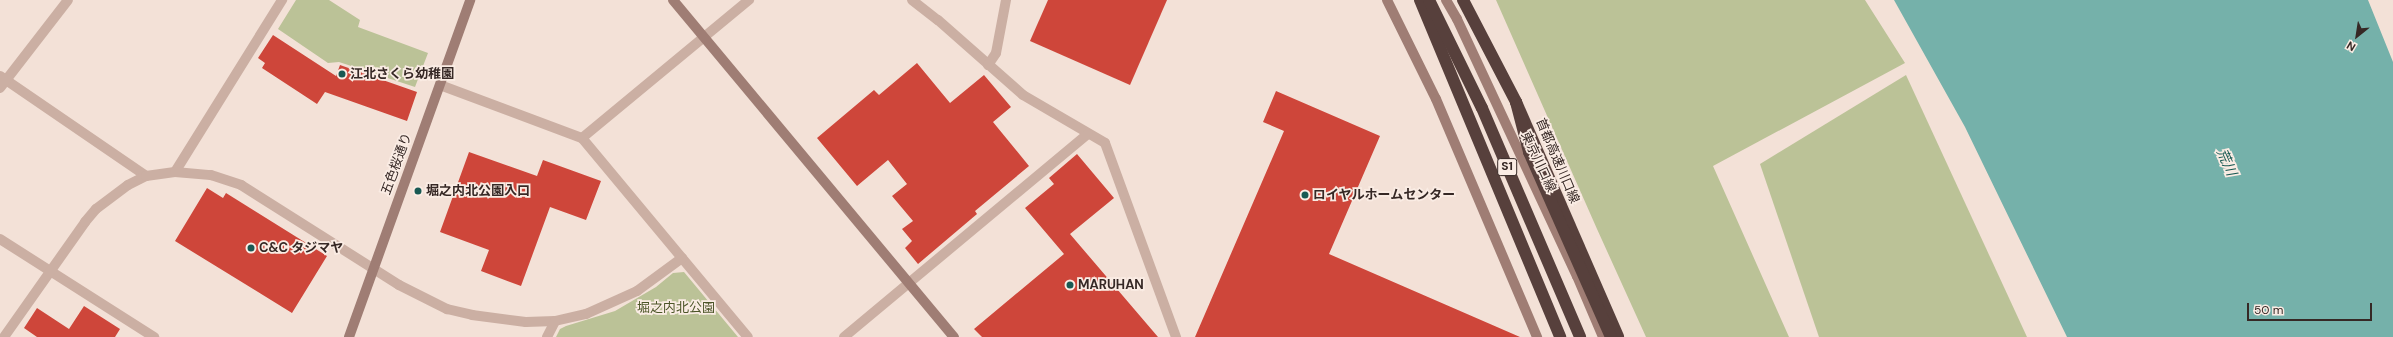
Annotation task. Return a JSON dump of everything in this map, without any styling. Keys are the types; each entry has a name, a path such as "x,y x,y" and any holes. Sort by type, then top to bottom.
{"highway":[{"path":"1420,0 1560,337"},
{"name":"S1","path":"1429,0 1482,108 1580,337"},
{"name":"首都高速川口線","path":"1463,0 1516,102 1618,337"},
{"name":"S1","path":"1516,102 1529,152 1611,337"}],"street":[{"path":"68,0 2,81 146,176"},
{"path":"175,172 282,0"},
{"name":"五色桜通り","path":"349,337 470,0"},
{"path":"673,0 954,337"},
{"path":"582,138 749,0"},
{"path":"912,0 938,20 1023,95 1105,143 1176,337"},
{"path":"988,65 996,53 1006,0"},
{"path":"1387,0 1436,99 1537,337"},
{"name":"東京川口線","path":"1446,0 1457,19 1577,276 1603,337"},
{"path":"440,85 582,138 748,337"},
{"path":"844,337 1088,134"},
{"path":"4,337 50,270 96,209 128,185 146,176 175,172 211,175 241,186 373,270 424,298 447,309 498,319 555,321 586,314 618,301 656,278 682,258"},
{"path":"0,239 154,337"},
{"path":"1577,276 1611,337"},
{"path":"546,337 555,321"}],"green space":[{"path":"296,0 329,0 360,20 358,27 428,53 415,87 339,62 328,63 278,29"},
{"path":"1496,0 1865,0 1905,63 1713,166 1789,337 1646,337"},
{"path":"1906,75 2027,337 1819,337 1760,164"},
{"name":"堀之内北公園","path":"684,272 738,337 556,337 560,329 615,311 656,287 673,273"}],"water":[{"name":"荒川","path":"1894,0 2368,0 2393,62 2393,337 2067,337 1965,127"}],"building":[{"path":"1048,0 1167,0 1130,85 1030,41"},
{"path":"273,35 336,76 340,65 417,92 407,121 325,92 317,104 262,68 265,63 258,58"},
{"path":"917,63 950,103 984,75 1011,107 993,122 1029,166 975,211 977,214 918,264 905,248 912,241 902,229 913,221 892,196 907,184 888,160 857,186 817,138 874,90 879,95"},
{"name":"ロイヤルホームセンター","path":"1276,91 1380,136 1329,254 1520,337 1195,337 1284,131 1263,122"},
{"path":"469,152 537,176 543,160 601,181 586,220 550,207 521,286 481,271 489,250 440,232"},
{"name":"MARUHAN","path":"1077,154 1114,198 1070,234 1158,337 982,337 974,329 1064,254 1025,208 1054,184 1049,178"},
{"name":"C&C タジマヤ","path":"207,188 223,198 226,193 327,256 292,313 175,241"},
{"path":"84,306 120,329 115,337 37,337 24,328 37,308 69,329"}],"place":[{"name":"江北さくら幼稚園","path":"342,74"},
{"name":"堀之内北公園入口","path":"418,191"},
{"name":"ロイヤルホームセンター","path":"1305,195"},
{"name":"C&C タジマヤ","path":"251,248"},
{"name":"MARUHAN","path":"1070,285"}]}
